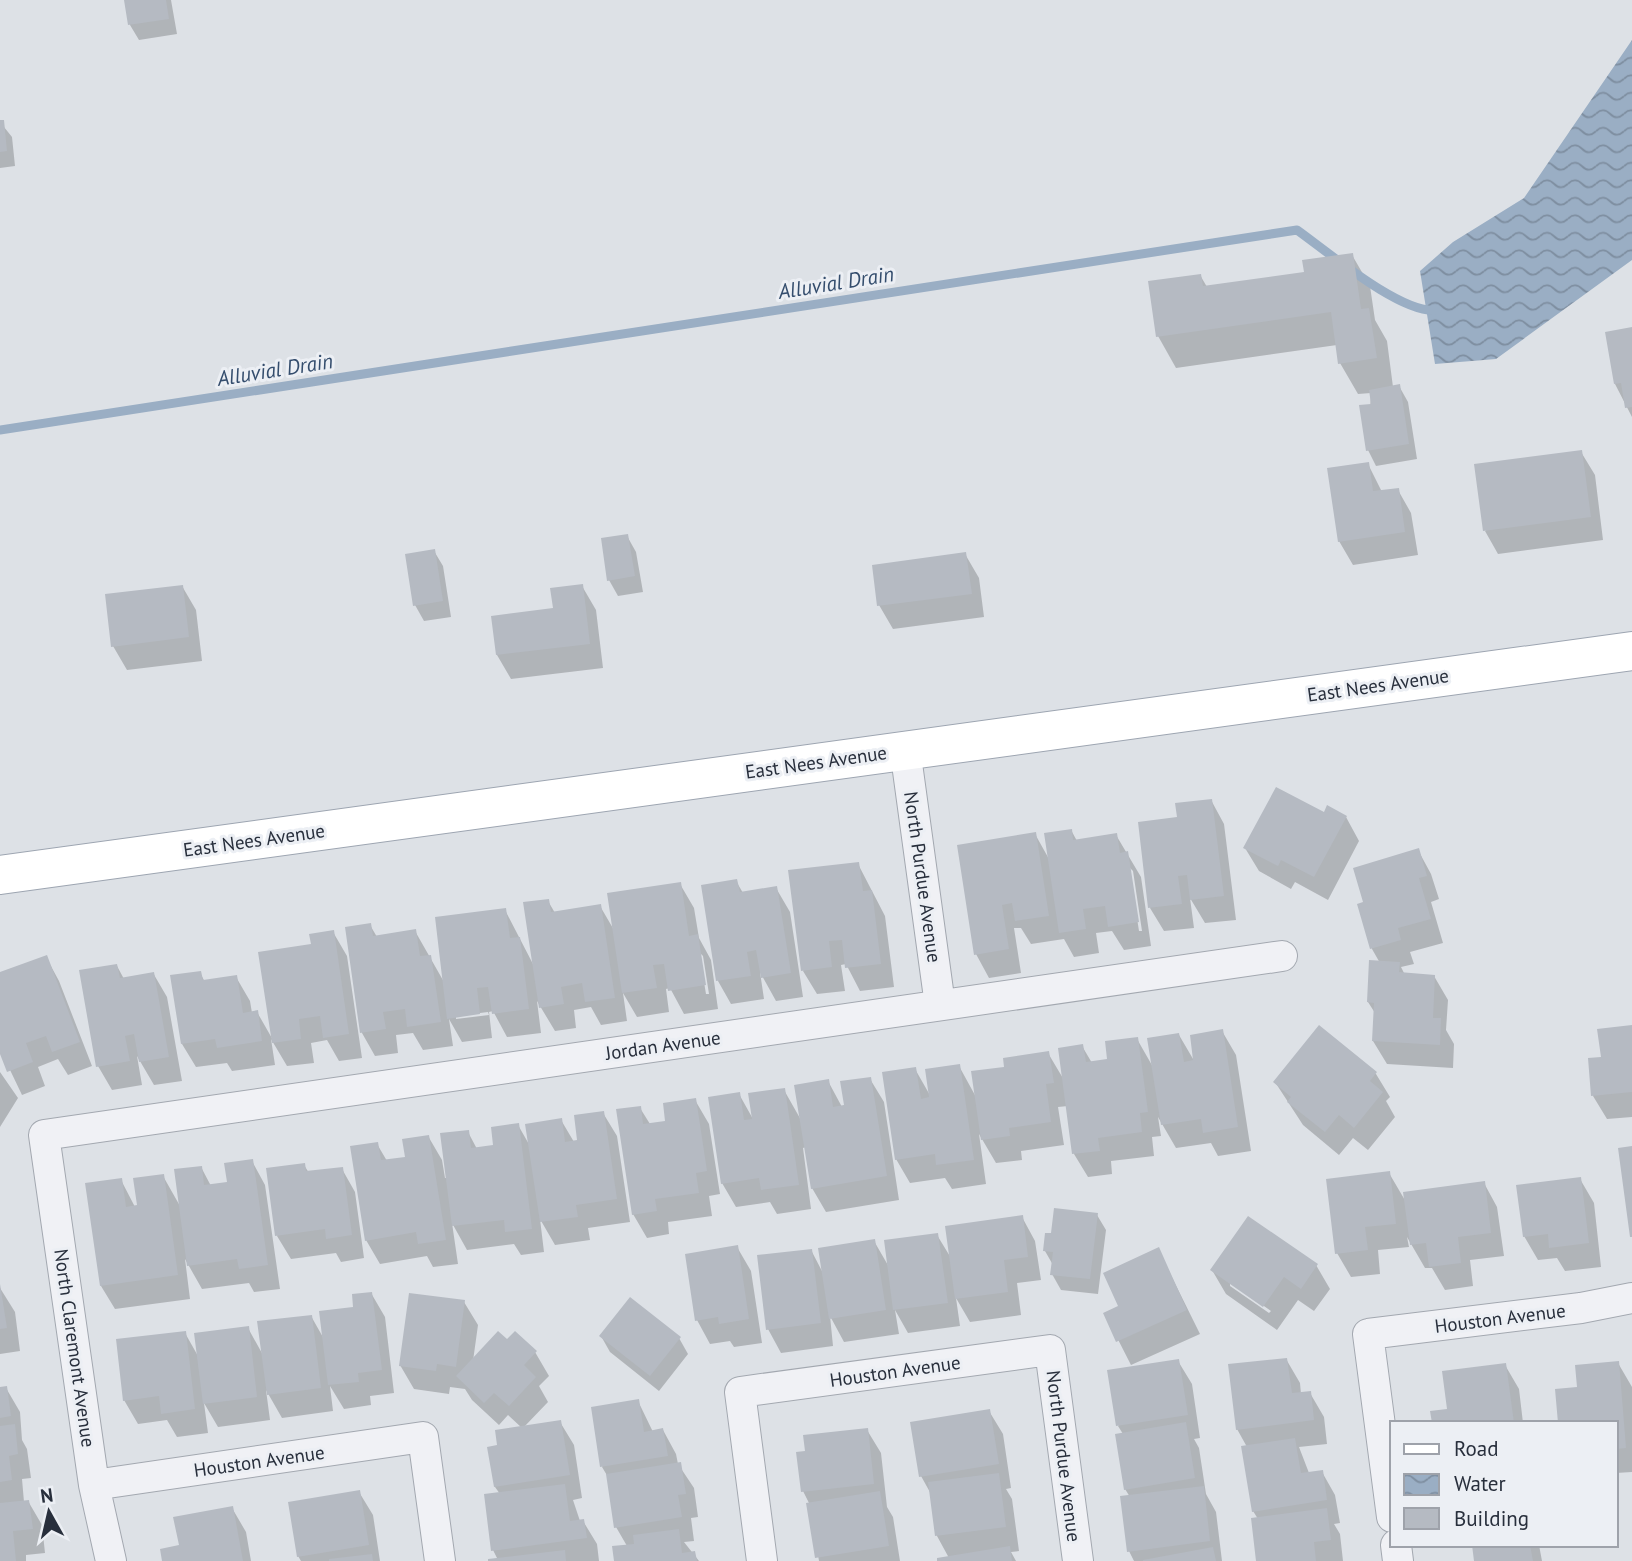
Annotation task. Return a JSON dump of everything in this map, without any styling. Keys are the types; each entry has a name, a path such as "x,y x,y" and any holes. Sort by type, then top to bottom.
{"main road":[{"name":"East Nees Avenue","path":"0,876 905,749 1632,651"}],"street":[{"name":"North Purdue Avenue","path":"905,749 940,1004"},
{"name":"Jordan Avenue","path":"44,1135 940,1004 1282,957"},
{"name":"North Claremont Avenue","path":"44,1135 94,1485 111,1561"},
{"name":"Houston Avenue","path":"1390,1502 1368,1334 1581,1308 1632,1298"},
{"name":"North Purdue Avenue","path":"1050,1350 1078,1561"},
{"name":"Houston Avenue","path":"762,1561 740,1392 1050,1350"},
{"name":"Houston Avenue","path":"94,1485 423,1437 440,1561"}],"water":[{"path":"1632,40 1632,260 1496,359 1435,364 1420,271 1453,242 1524,198"}],"building":[{"path":"124,0 166,0 169,19 128,25"},
{"path":"0,120 4,120 7,151 0,152"},
{"path":"1353,253 1361,309 1369,308 1377,358 1338,364 1331,312 1156,337 1148,281 1201,274 1203,286 1304,272 1302,260"},
{"path":"1632,327 1632,407 1625,408 1621,383 1614,384 1605,332"},
{"path":"1400,384 1409,444 1366,451 1359,405 1371,404 1369,390"},
{"path":"1582,450 1591,517 1483,531 1474,464"},
{"path":"1369,462 1373,491 1399,488 1405,532 1338,542 1327,468"},
{"path":"628,534 635,576 607,581 601,538"},
{"path":"435,549 443,601 413,606 405,554"},
{"path":"966,552 972,594 877,606 872,565"},
{"path":"583,584 590,644 496,655 491,616 553,608 550,588"},
{"path":"183,585 189,637 111,647 105,594"},
{"path":"1276,787 1324,812 1327,805 1347,816 1314,877 1281,860 1278,866 1243,848"},
{"path":"1212,799 1224,896 1190,900 1187,875 1178,876 1182,904 1148,908 1138,822 1177,817 1175,803"},
{"path":"1072,829 1073,840 1117,833 1120,853 1128,851 1139,922 1108,927 1105,906 1083,909 1086,929 1059,933 1044,833"},
{"path":"1036,832 1049,916 1015,921 1012,903 1002,905 1009,949 974,955 957,845"},
{"path":"1419,848 1427,876 1419,878 1431,919 1398,928 1401,940 1370,949 1357,904 1363,902 1353,868"},
{"path":"859,862 863,891 872,890 881,964 845,968 842,940 829,941 832,967 801,971 788,870"},
{"path":"737,879 740,892 777,886 791,973 761,978 756,950 747,952 751,976 716,981 701,885"},
{"path":"681,882 689,936 698,934 706,985 668,991 664,964 653,965 657,988 622,993 607,893"},
{"path":"549,899 551,912 601,904 615,998 585,1002 582,983 561,987 564,1004 539,1008 523,902"},
{"path":"506,908 510,938 520,937 529,1009 492,1014 488,987 477,988 480,1014 447,1019 435,917"},
{"path":"371,923 373,936 416,929 420,956 431,955 441,1022 407,1027 405,1009 383,1012 386,1029 360,1033 345,927"},
{"path":"334,930 349,1034 323,1038 320,1016 299,1019 301,1039 272,1043 258,952 311,944 309,934"},
{"path":"47,955 80,1042 52,1052 46,1036 26,1043 33,1062 7,1072 0,1054 0,972"},
{"path":"1369,960 1400,962 1399,972 1435,975 1433,1018 1441,1018 1440,1045 1372,1041 1374,1003 1367,1002"},
{"path":"117,964 120,978 154,972 169,1057 139,1062 134,1034 125,1036 130,1061 96,1067 79,970"},
{"path":"201,971 203,980 237,975 243,1013 258,1010 262,1041 217,1048 215,1039 181,1044 170,975"},
{"path":"1319,1025 1377,1072 1370,1081 1383,1092 1354,1128 1339,1115 1325,1132 1287,1102 1291,1097 1273,1082"},
{"path":"1632,1025 1632,1092 1591,1096 1588,1058 1601,1057 1597,1029"},
{"path":"1223,1029 1238,1127 1203,1133 1201,1119 1161,1125 1147,1038 1179,1033 1184,1062 1193,1060 1190,1035"},
{"path":"1138,1037 1148,1112 1140,1113 1142,1132 1098,1138 1100,1151 1072,1154 1058,1048 1083,1044 1086,1062 1107,1059 1105,1041"},
{"path":"1049,1051 1054,1083 1046,1084 1051,1122 1009,1128 1010,1136 981,1140 971,1071 1004,1067 1003,1058"},
{"path":"960,1064 974,1160 936,1165 935,1154 895,1160 882,1072 916,1067 921,1099 929,1097 925,1069"},
{"path":"871,1077 887,1176 811,1189 794,1085 829,1079 833,1107 844,1105 840,1081"},
{"path":"785,1088 799,1185 761,1190 759,1178 721,1184 708,1097 740,1092 744,1120 752,1119 748,1093"},
{"path":"696,1098 707,1171 696,1173 699,1193 655,1199 657,1211 632,1215 616,1109 641,1106 643,1124 665,1121 663,1103"},
{"path":"604,1111 617,1199 576,1205 578,1217 540,1222 525,1124 562,1118 565,1142 577,1140 574,1115"},
{"path":"519,1123 532,1229 505,1232 504,1220 452,1226 440,1133 469,1130 471,1148 493,1145 491,1127"},
{"path":"429,1135 446,1240 418,1244 416,1232 365,1241 350,1146 378,1142 381,1160 405,1157 402,1139"},
{"path":"1632,1146 1632,1237 1630,1237 1618,1148"},
{"path":"253,1159 268,1265 239,1269 237,1259 187,1266 174,1169 202,1166 204,1185 227,1182 224,1163"},
{"path":"305,1163 306,1171 343,1167 352,1235 326,1239 325,1229 275,1236 266,1168"},
{"path":"1390,1171 1396,1224 1365,1227 1368,1250 1335,1254 1326,1179"},
{"path":"164,1174 178,1275 100,1286 85,1183 122,1178 126,1207 137,1205 133,1178"},
{"path":"1581,1177 1589,1243 1549,1248 1548,1234 1523,1237 1516,1185"},
{"path":"1485,1181 1491,1233 1458,1237 1461,1263 1429,1267 1426,1243 1410,1245 1403,1192"},
{"path":"1054,1208 1098,1213 1090,1279 1050,1275 1053,1252 1043,1251 1045,1233 1051,1233"},
{"path":"1023,1215 1028,1257 1004,1260 1008,1292 955,1299 945,1226"},
{"path":"1248,1216 1318,1264 1301,1289 1284,1277 1263,1307 1210,1270"},
{"path":"938,1233 948,1303 893,1310 884,1240"},
{"path":"875,1239 886,1310 829,1319 818,1248"},
{"path":"738,1245 749,1319 719,1324 718,1317 695,1321 685,1254"},
{"path":"1159,1247 1187,1310 1116,1342 1103,1313 1118,1306 1103,1273"},
{"path":"812,1249 821,1323 766,1330 757,1255"},
{"path":"0,1284 7,1328 0,1329"},
{"path":"372,1292 382,1370 358,1373 359,1382 328,1385 319,1311 353,1307 352,1294"},
{"path":"409,1293 465,1300 456,1367 437,1364 436,1371 399,1366"},
{"path":"630,1297 681,1337 650,1376 599,1336"},
{"path":"312,1315 321,1388 267,1395 257,1321"},
{"path":"249,1326 257,1397 203,1404 194,1333"},
{"path":"186,1331 195,1409 161,1414 159,1396 123,1401 116,1339"},
{"path":"498,1331 507,1339 515,1331 537,1351 524,1365 536,1377 509,1406 494,1393 484,1403 456,1376"},
{"path":"1287,1358 1292,1393 1311,1391 1314,1420 1236,1430 1228,1364"},
{"path":"1179,1359 1188,1415 1116,1426 1107,1370"},
{"path":"1619,1361 1626,1448 1618,1449 1618,1421 1558,1421 1555,1389 1577,1387 1575,1365"},
{"path":"1506,1363 1514,1421 1432,1421 1430,1411 1447,1409 1442,1371"},
{"path":"7,1386 11,1416 0,1418 0,1387"},
{"path":"639,1399 644,1432 663,1428 668,1456 600,1467 591,1407"},
{"path":"990,1409 999,1464 919,1477 910,1422"},
{"path":"561,1420 570,1475 494,1487 487,1447 497,1445 495,1430"},
{"path":"1186,1422 1195,1478 1124,1490 1115,1434"},
{"path":"15,1424 18,1454 9,1456 12,1480 0,1482 0,1426"},
{"path":"868,1428 874,1484 801,1492 796,1452 805,1451 803,1435"},
{"path":"1295,1438 1301,1473 1323,1470 1327,1500 1252,1512 1241,1446"},
{"path":"681,1462 686,1494 678,1495 682,1517 614,1528 606,1474"},
{"path":"999,1473 1006,1527 935,1536 928,1482"},
{"path":"565,1484 570,1521 584,1519 587,1538 491,1551 484,1494"},
{"path":"1204,1486 1210,1541 1127,1552 1120,1496"},
{"path":"360,1490 369,1545 297,1557 288,1502"},
{"path":"880,1491 889,1546 815,1558 806,1503"},
{"path":"29,1500 33,1529 13,1531 16,1561 0,1561 0,1503"},
{"path":"233,1506 243,1561 162,1561 160,1549 179,1545 173,1517"},
{"path":"1327,1508 1331,1540 1314,1542 1316,1561 1256,1561 1251,1518"},
{"path":"679,1529 682,1553 695,1551 697,1561 614,1561 612,1546 634,1544 633,1535"},
{"path":"1010,1546 1012,1561 937,1561 937,1558"},
{"path":"1213,1547 1216,1561 1143,1561 1143,1560"},
{"path":"1472,1547 1530,1547 1533,1561 1474,1561"},
{"path":"565,1550 566,1561 488,1561 488,1559"},
{"path":"372,1554 373,1561 329,1561 329,1559"}],"waterway":[{"name":"Alluvial Drain","path":"0,430 1297,230 1385,293 1422,309 1437,310"}]}
